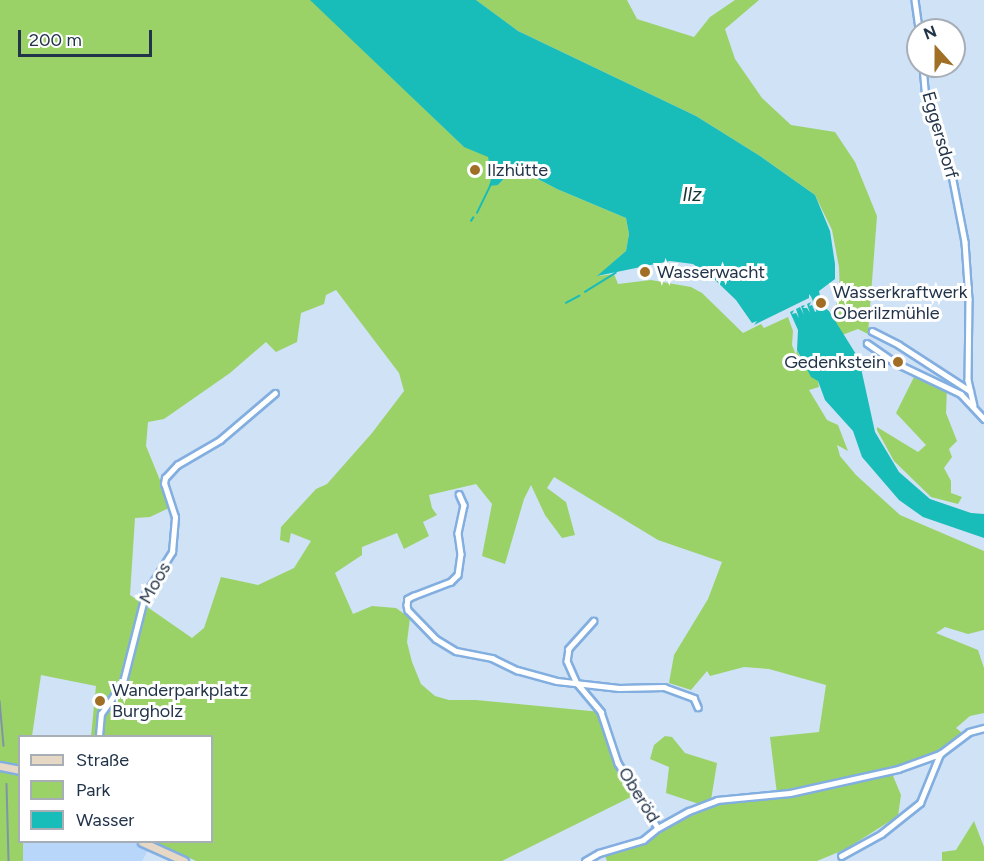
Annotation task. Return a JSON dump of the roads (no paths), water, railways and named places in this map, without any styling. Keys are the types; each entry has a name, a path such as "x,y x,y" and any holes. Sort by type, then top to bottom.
{"street":[{"path":"915,0 917,18"},
{"name":"Eggersdorf","path":"924,78 926,98 948,160 958,203 969,299 970,391 974,405"},
{"path":"872,331 899,345 970,391"},
{"path":"867,343 894,362 947,385 974,405 984,419"},
{"name":"Moos","path":"99,735 101,714 123,682 145,596 172,552 175,517 164,484 165,477 177,465 220,440 275,393"},
{"path":"459,494 464,505 458,533 461,554 458,575 451,582 408,599 408,610 446,647 492,658 537,676 619,688 664,687 694,698 698,707"},
{"path":"577,683 566,656 594,621"},
{"name":"Oberöd","path":"577,683 602,712 618,763 658,828 689,811 717,800 804,790 898,769 940,754 969,732 984,728"},
{"path":"842,856 881,834 920,803 940,754"},
{"path":"0,766 18,770"},
{"path":"585,861 599,853 643,840 658,828"},
{"path":"144,843 184,861"}],"water":[{"name":"Ilz","path":"310,0 476,0 518,31 696,116 760,156 815,195 830,231 835,279 819,291 820,296 813,299 809,294 809,298 754,325 757,321 752,323 736,300 713,278 693,264 670,261 597,276 626,251 629,234 626,218 557,189 515,167 498,185 489,186 492,176 488,157 464,147"},
{"path":"811,302 809,306 812,305 815,312 824,307 829,311 859,359 875,432 899,472 930,499 971,513 984,514 984,538 923,517 899,500 862,457 853,431 825,400 818,381 811,377 797,350 798,330 790,312 794,310 792,314 796,313 799,318 796,309 800,307 804,315 801,306 805,305 803,308 807,308 810,313 807,304"}],"waterway":[{"path":"477,213 491,184"},
{"path":"585,292 615,273"},
{"name":"Ilz","path":"813,290 823,317"},
{"path":"566,303 579,296"}],"railway":[{"path":"0,701 4,746"},
{"path":"7,784 9,861"}],"place":[{"name":"Ilzhütte","path":"475,170"},
{"name":"Wasserwacht","path":"645,272"},
{"name":"Wasserkraftwerk Oberilzmühle","path":"821,303"},
{"name":"Gedenkstein","path":"898,362"},
{"name":"Wanderparkplatz Burgholz","path":"100,701"}]}
